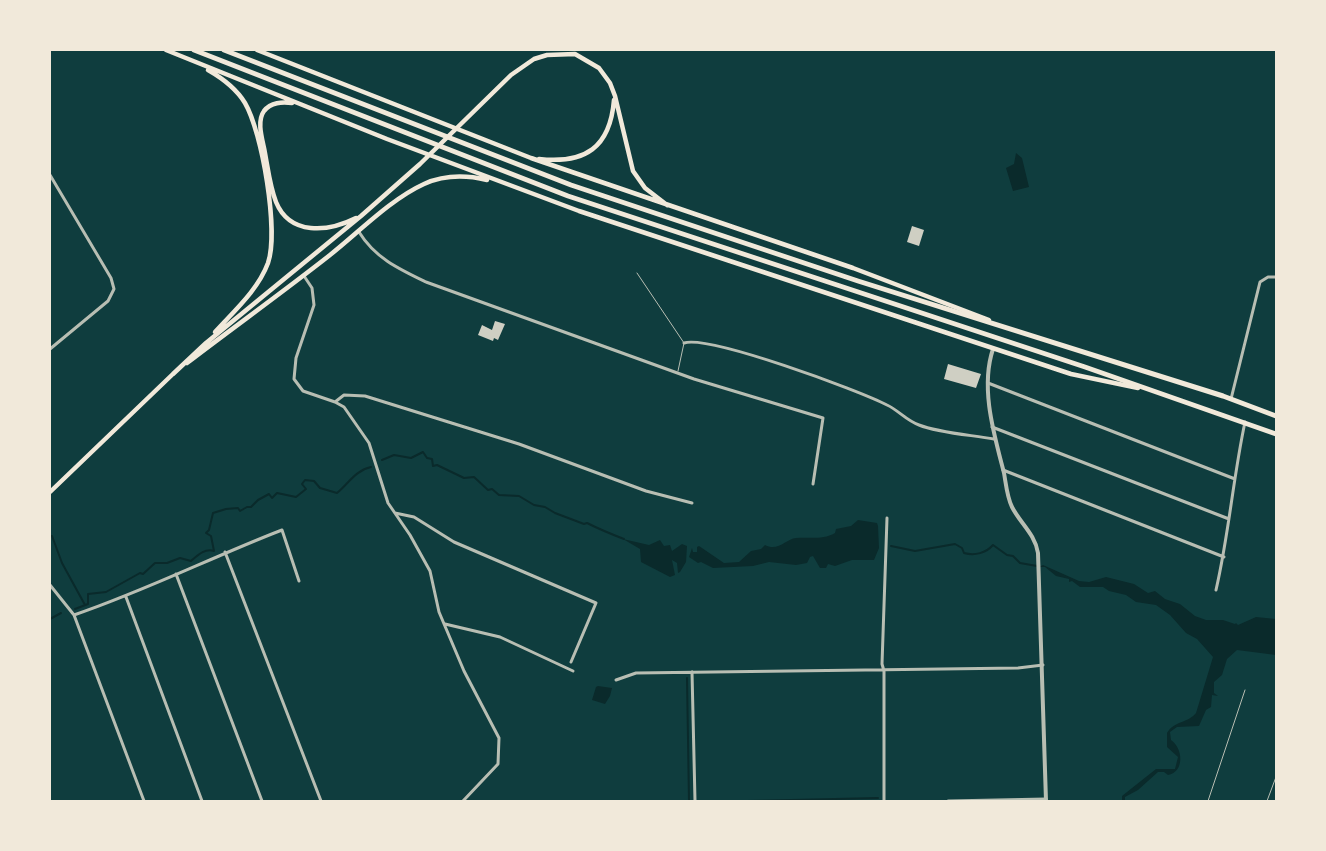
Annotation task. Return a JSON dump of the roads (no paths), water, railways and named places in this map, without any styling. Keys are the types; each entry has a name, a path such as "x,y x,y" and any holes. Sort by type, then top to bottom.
{"highway":[{"path":"194,50 568,196 1245,421 1276,434"},
{"path":"224,50 571,185 849,278 1231,399 1276,416"}],"main road":[{"path":"166,50 506,185 675,245 1071,374 1147,389"},
{"path":"257,50 531,158 672,208 853,268 1003,326"},
{"path":"50,492 206,343 362,216 523,66 534,59 561,53 575,54 599,68 610,83 615,96 633,171 644,188 672,208"},
{"path":"194,62 226,81 239,94 253,119 272,223 271,250 264,272 249,295 206,343"},
{"path":"531,158 568,160 591,150 601,141 608,130 613,114 615,96"},
{"path":"302,104 277,103 265,110 262,116 261,127 276,203 290,220 310,229 331,228 362,216"},
{"path":"172,374 245,317 304,276 410,191 433,181 454,176 469,177 506,185"}],"street":[{"path":"50,175 111,278 114,289 108,301 50,349"},
{"path":"359,232 377,255 394,267 426,282 694,379 823,418 813,484"},
{"path":"304,276 312,288 314,305 296,358 294,379 303,392 335,402 344,407 369,443 389,505 410,535 430,571 434,595 464,671 499,738 498,764 463,801"},
{"path":"1231,399 1260,282 1268,277 1276,277"},
{"path":"684,343 693,340 711,344 803,372 875,399 918,425 994,439"},
{"path":"948,801 1046,800 1043,665 1037,546 1012,506 994,439 988,382 993,349"},
{"path":"988,382 1234,479"},
{"path":"335,402 344,396 365,396 518,444 646,491 692,503"},
{"path":"1216,590 1224,556 1234,479 1245,421"},
{"path":"992,426 1229,519"},
{"path":"1003,470 1224,556"},
{"path":"394,513 414,517 454,542 596,603 571,662"},
{"path":"884,801 884,668 882,664 887,518"},
{"path":"74,615 126,597 225,552 282,530 299,581"},
{"path":"225,552 321,801"},
{"path":"176,574 262,801"},
{"path":"50,585 74,615 144,801"},
{"path":"126,597 202,801"},
{"path":"445,624 500,637 573,671"},
{"path":"616,680 630,674 884,668 1018,668 1043,665"},
{"path":"692,672 695,801"}],"lane":[{"path":"637,273 684,343 678,372"},
{"path":"1208,801 1245,690"},
{"path":"1267,801 1276,777"}],"water":[{"path":"1016,153 1022,158 1029,187 1013,191 1006,168 1014,164"},
{"path":"858,520 877,523 879,548 874,560 852,560 835,566 828,564 826,568 820,568 813,556 810,557 807,563 796,565 769,562 753,566 713,568 701,562 698,563 689,557 692,548 693,552 697,552 697,547 699,546 724,563 739,562 751,551 761,549 765,545 774,547 796,538 826,537 835,533 836,529 851,526"},
{"path":"623,539 649,545 660,540 664,546 670,545 672,551 682,544 687,546 686,562 678,573 677,563 672,560 675,575 670,577 641,562 640,549"},
{"path":"1043,565 1079,581 1089,582 1106,577 1134,584 1148,593 1155,591 1165,599 1180,604 1195,616 1206,620 1223,620 1238,625 1256,617 1276,619 1276,655 1237,650 1227,659 1222,675 1214,682 1214,693 1218,696 1212,695 1211,707 1206,710 1199,726 1177,727 1170,732 1171,740 1178,748 1180,754 1180,765 1174,773 1168,775 1164,772 1158,772 1138,790 1125,797 1125,801 1122,801 1122,796 1156,769 1175,769 1178,757 1167,747 1167,733 1173,726 1189,719 1196,713 1213,657 1197,639 1186,633 1170,615 1156,605 1136,602 1126,595 1109,591 1103,587 1080,587 1072,581 1069,582 1069,579 1056,576 1045,567 1039,567"},
{"path":"598,686 612,688 605,704 592,700"}],"waterway":[{"path":"382,460 394,455 411,458 423,452 427,458 432,459 433,466 437,465 464,478 474,477 488,490 492,489 499,495 519,496 534,505 545,507 555,513 584,524 587,523 624,539"},
{"path":"75,609 88,604 88,594 106,592 140,573 143,574 155,563 167,563 180,558 191,561 205,551 214,551 211,536 206,533 209,530 213,513 238,508 240,511 251,507 258,500 269,494 272,498 277,493 296,497 306,489 302,484 305,480 314,481 320,488 337,493 357,474 371,467"},
{"path":"52,536 62,563 85,605"},
{"path":"891,546 915,551 955,544 962,548 964,553 976,554 984,552 993,545 1007,555 1013,556 1020,563 1037,566"},
{"path":"50,619 61,613"},
{"path":"687,678 689,801"},
{"path":"748,801 878,798"}]}
